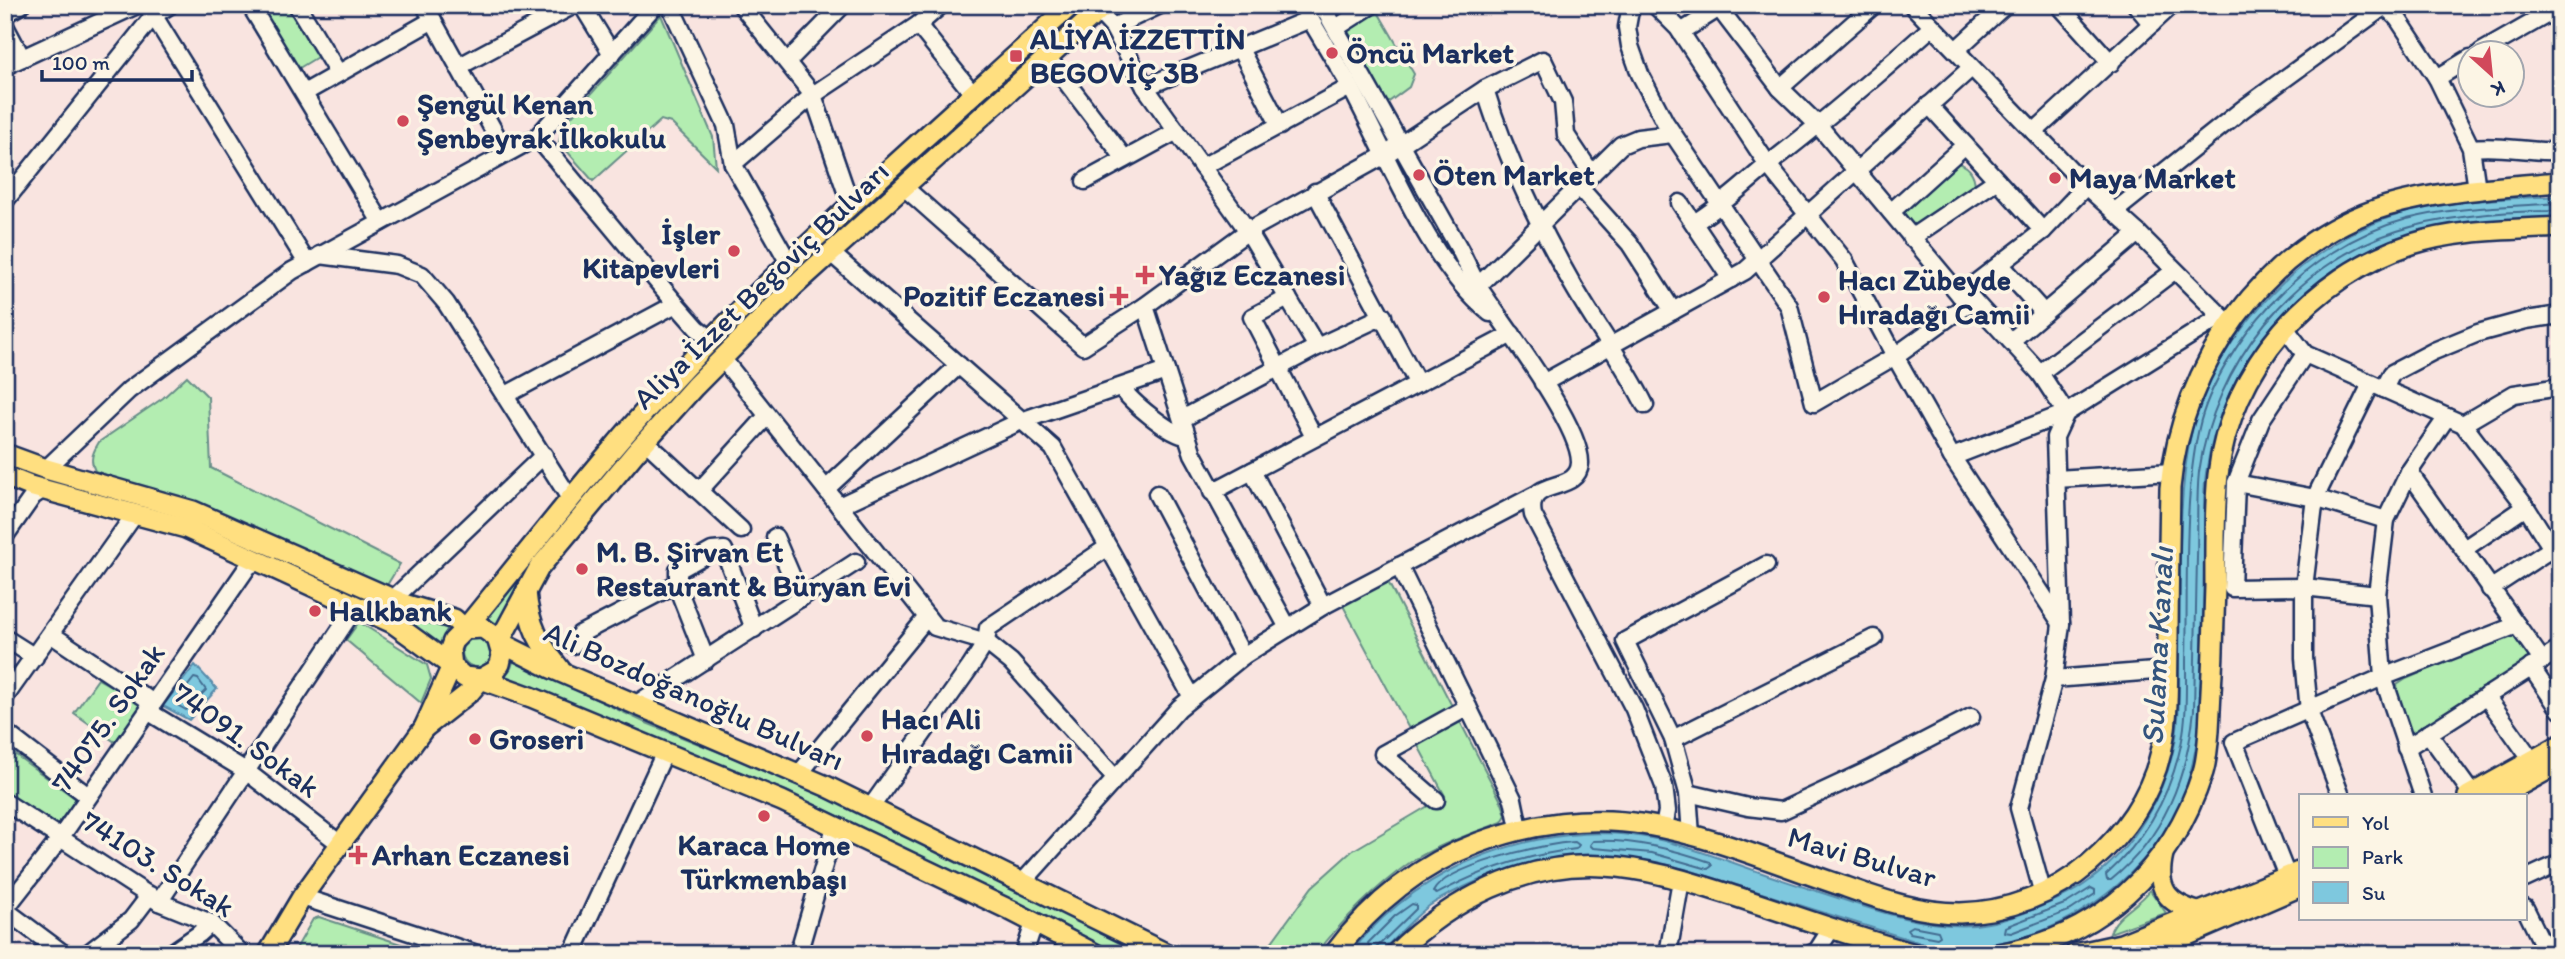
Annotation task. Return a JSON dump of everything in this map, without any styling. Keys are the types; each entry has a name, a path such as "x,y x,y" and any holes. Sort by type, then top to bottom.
{"main road":[{"name":"Aliya İzzet Begoviç Bulvarı","path":"465,629 619,440 711,339 789,263 1071,5"},
{"name":"Aliya İzzet Begoviç Bulvarı","path":"499,642 539,568 645,441 722,358 831,253 1101,8"},
{"name":"Mavi Bulvar","path":"1339,949 1377,904 1426,867 1458,850 1519,828 1565,823 1610,821 1664,828 1873,896 1912,907 1957,913 1982,912 2008,906 2043,894 2076,876 2128,826 2161,753 2167,708 2172,472 2180,425 2225,321 2243,307 2281,266 2309,245 2351,220 2384,207 2416,199 2477,189 2560,182"},
{"path":"2088,953 2095,931 2163,854 2190,807 2204,769 2214,654 2218,473 2229,425 2253,372 2284,328 2316,296 2347,274 2378,257 2414,243 2460,234 2560,226"},
{"path":"5,454 47,469 192,511 393,599 454,619 465,629"},
{"path":"5,476 42,490 186,528 393,623 464,677 481,679"},
{"path":"526,592 528,618 542,647 564,674"},
{"path":"268,954 302,897 424,729 452,666 450,649 453,641 465,629 483,628 491,632 499,642 502,655 500,664 424,729"},
{"name":"Ali Bozdoğanoğlu Bulvarı","path":"499,642 564,674 872,807 1167,954"},
{"name":"Ali Bozdoğanoğlu Bulvarı","path":"481,679 782,801 1095,954"},
{"path":"2472,794 2533,762 2559,760"},
{"path":"2503,794 2559,760"},
{"path":"2163,854 2159,872 2163,890 2171,900 2186,909 2201,913"},
{"path":"1395,954 1439,915 1515,877 1552,869 1602,865 1646,870 1915,954"},
{"path":"2088,953 2121,944 2296,878"},
{"path":"2144,954 2165,949 2296,878"},
{"path":"2007,953 2040,944 2073,929 2126,897"}],"street":[{"path":"5,14 21,5"},
{"path":"5,66 137,5"},
{"path":"8,192 151,10 170,5"},
{"path":"250,5 381,222"},
{"path":"297,5 338,73"},
{"path":"458,67 574,5"},
{"path":"582,5 612,54"},
{"path":"47,469 130,390 292,271 537,137 655,5"},
{"path":"670,5 726,125 733,164 789,263"},
{"path":"742,5 813,95 851,206"},
{"path":"788,61 842,5"},
{"path":"733,164 813,95 918,25 941,5"},
{"path":"1113,27 1160,5"},
{"path":"1023,882 1179,708 1243,656 1323,606 1535,495 1569,481 1577,473 1580,463 1577,447 1560,411 1478,286 1322,5"},
{"path":"1336,28 1372,5"},
{"path":"1631,5 1627,27 1630,46 1640,74 1672,134 1788,306 1814,403 1895,356 1967,298 2000,264 2043,231 2086,186"},
{"path":"1654,5 1681,32 1768,166 1844,260 1952,457 2061,624"},
{"path":"1780,88 1874,5"},
{"path":"1912,5 2086,186 2138,233 2225,321 2066,413 1952,457"},
{"path":"1956,50 2005,5"},
{"path":"2059,5 2111,63"},
{"path":"2136,5 2152,24"},
{"path":"2034,132 2172,5"},
{"path":"2114,212 2244,109 2386,5 2437,78 2471,148 2477,189"},
{"path":"1681,32 1721,7 1780,88 1819,126 1911,238 2040,373 2066,413"},
{"path":"2506,38 2560,7"},
{"path":"1101,8 1145,87 1248,232 1317,348"},
{"path":"304,93 338,73 427,9 506,153"},
{"path":"151,10 313,259"},
{"path":"1145,87 1240,49 1306,12 1350,87 1442,260 1475,301 1511,334"},
{"path":"918,25 974,95"},
{"path":"5,26 22,58"},
{"path":"1693,223 1720,207 1819,126 1932,27"},
{"path":"1240,49 1280,126"},
{"path":"1048,58 1125,159"},
{"path":"904,187 1083,346 1145,306 1248,232 1385,155 1485,89 1543,60 1563,102 1566,135 1592,174"},
{"path":"2437,78 2456,66"},
{"path":"1543,383 1731,279 1758,260 1971,68"},
{"path":"1202,167 1350,87"},
{"path":"1485,89 1495,122 1542,225 1571,281 1628,372 1644,405"},
{"path":"1929,105 2043,231"},
{"path":"1085,181 1177,131"},
{"path":"1478,286 1621,145 1639,138 1672,134"},
{"path":"537,137 676,304 697,328 711,339"},
{"path":"1891,212 1965,145"},
{"path":"2471,148 2500,146 2560,151"},
{"path":"1911,238 1997,180"},
{"path":"1579,187 1630,244 1673,311"},
{"path":"1315,192 1419,384"},
{"path":"1680,203 1731,279"},
{"path":"2011,341 2138,233"},
{"path":"831,253 1053,448 1192,697"},
{"path":"313,259 397,265 422,275 446,303 571,500"},
{"path":"2000,264 2044,313"},
{"path":"2040,373 2174,271"},
{"path":"1288,298 1252,317 1314,438"},
{"path":"506,395 676,304"},
{"path":"1145,306 1193,454 1288,628"},
{"path":"2340,794 2309,711 2304,658 2304,587 2315,498 2378,387 2392,373 2434,351 2478,333 2526,320 2560,315"},
{"path":"1182,419 1383,316"},
{"path":"2284,328 2305,354 2463,424 2526,506 2555,555 2490,589"},
{"path":"1212,492 1511,334"},
{"path":"2305,354 2261,420 2236,483 2232,589 2304,587 2377,595"},
{"path":"722,358 935,627 986,642 1011,662 1115,778"},
{"path":"826,489 959,365"},
{"path":"839,506 1021,421 1166,371"},
{"path":"1121,387 1133,401 1177,434 1187,436"},
{"path":"2463,424 2514,394 2560,387"},
{"path":"2043,894 2019,808 2053,679 2061,624 2055,437 2066,413"},
{"path":"699,491 768,416"},
{"path":"2422,794 2383,677 2377,595 2386,520 2409,472 2447,417"},
{"path":"645,441 741,530"},
{"path":"393,599 544,455"},
{"path":"1252,471 1323,606"},
{"path":"2056,479 2172,472"},
{"path":"2409,472 2517,625 2560,710"},
{"path":"2236,483 2315,498 2386,520"},
{"path":"5,536 33,496 42,490"},
{"path":"1157,494 1243,656"},
{"path":"1535,495 1531,503 1533,515 1634,709 1651,752 1664,786 1667,811 1664,828"},
{"path":"2464,549 2526,506"},
{"path":"5,697 52,635 135,514"},
{"path":"775,537 801,598"},
{"path":"872,807 986,642 988,628 1108,547"},
{"path":"706,660 678,589 678,570 712,551 724,550 754,629"},
{"name":"74075. Sokak","path":"5,910 61,837 249,565 259,562"},
{"path":"635,705 856,562"},
{"path":"1691,835 1688,793 1673,739 1625,641 1766,565"},
{"path":"1399,566 1513,799 1519,828"},
{"path":"573,645 580,634 678,583"},
{"path":"88,954 155,899 246,771 356,606"},
{"path":"799,774 927,617"},
{"path":"2296,878 2234,742 2383,677 2517,625"},
{"name":"74091. Sokak","path":"52,635 146,698 154,715 246,771 340,843"},
{"path":"5,638 35,657"},
{"path":"1673,739 1874,639"},
{"path":"2406,748 2560,649"},
{"path":"2053,679 2167,670"},
{"path":"2486,696 2533,762"},
{"path":"1436,800 1383,754 1468,707"},
{"path":"1688,793 1748,807 1781,811 1869,770 1970,717"},
{"path":"5,732 88,796"},
{"path":"2428,733 2469,794"},
{"path":"572,954 665,752"},
{"name":"74103. Sokak","path":"5,802 155,899 211,923 242,954"},
{"path":"798,954 835,827"},
{"path":"2526,879 2560,863"},
{"path":"1668,954 1681,880"},
{"path":"302,897 477,954"},
{"path":"5,910 65,954"},
{"path":"2526,910 2547,950"},
{"path":"170,954 200,934 211,923"},
{"path":"1024,954 1034,923"},
{"path":"1811,954 1817,951 1831,929"}],"green space":[{"path":"256,5 290,5 319,56 296,70"},
{"path":"1082,5 1093,5 744,326 498,628 482,622 650,416 852,216 991,92"},
{"path":"1378,12 1414,74 1409,87 1386,104 1344,30"},
{"path":"661,15 713,137 716,167 671,123 661,120 593,181 559,142 562,127"},
{"path":"1954,163 1970,170 1975,187 1909,233 1893,214"},
{"path":"187,376 208,397 211,468 400,564 384,590 159,493 95,471 92,456 99,442 163,398"},
{"path":"5,462 23,471 198,522 408,614 448,627 440,645 405,621 5,469"},
{"path":"1386,578 1506,815 1502,822 1442,846 1408,864 1359,906 1316,954 1263,954 1312,887 1352,851 1445,796 1341,602"},
{"path":"359,622 427,665 431,679 421,703 346,640"},
{"path":"2510,634 2527,650 2529,662 2417,733 2409,731 2397,685"},
{"path":"477,637 488,641 492,652 488,663 477,667 466,663 462,652 466,641"},
{"path":"515,656 644,722 754,766 867,816 1144,954 1117,954 1046,916 786,791 503,679"},
{"path":"98,679 143,704 115,742 74,713"},
{"path":"5,747 76,799 58,824 50,823 5,791"},
{"path":"2150,890 2166,913 2110,933 2122,915"},
{"path":"319,917 431,954 293,954 313,919"}],"water":[{"path":"2560,196 2560,217 2477,222 2436,228 2397,238 2360,254 2327,275 2296,300 2270,329 2247,361 2228,396 2206,473 2201,711 2189,777 2181,802 2159,839 2140,863 2094,903 2068,919 2012,940 1975,946 1931,945 1685,869 1633,859 1583,856 1533,863 1482,879 1455,891 1422,911 1379,954 1366,954 1357,945 1399,904 1448,871 1505,848 1569,835 1613,834 1656,839 1879,911 1942,924 1975,925 2001,920 2034,909 2078,889 2105,868 2133,838 2155,802 2170,763 2178,711 2180,542 2187,457 2200,401 2231,345 2248,321 2289,278 2311,259 2361,229 2388,218 2446,204"},
{"path":"195,665 217,689 189,720 163,706"}],"place":[{"name":"Öncü Market","path":"1332,53"},
{"name":"ALİYA İZZETTİN BEGOVİÇ 3B","path":"1016,56"},
{"name":"Şengül Kenan Şenbeyrak İlkokulu","path":"403,121"},
{"name":"Öten Market","path":"1419,175"},
{"name":"Maya Market","path":"2055,178"},
{"name":"İşler Kitapevleri","path":"734,251"},
{"name":"Yağız Eczanesi","path":"1145,275"},
{"name":"Pozitif Eczanesi","path":"1119,296"},
{"name":"Hacı Zübeyde Hıradağı Camii","path":"1824,297"},
{"name":"M. B. Şirvan Et Restaurant & Büryan Evi","path":"582,569"},
{"name":"Halkbank","path":"315,611"},
{"name":"Hacı Ali Hıradağı Camii","path":"867,736"},
{"name":"Groseri","path":"475,739"},
{"name":"Karaca Home Türkmenbaşı","path":"764,816"},
{"name":"Arhan Eczanesi","path":"358,855"}],"water label":[{"name":"Sulama Kanalı","path":"2157,646"}]}
